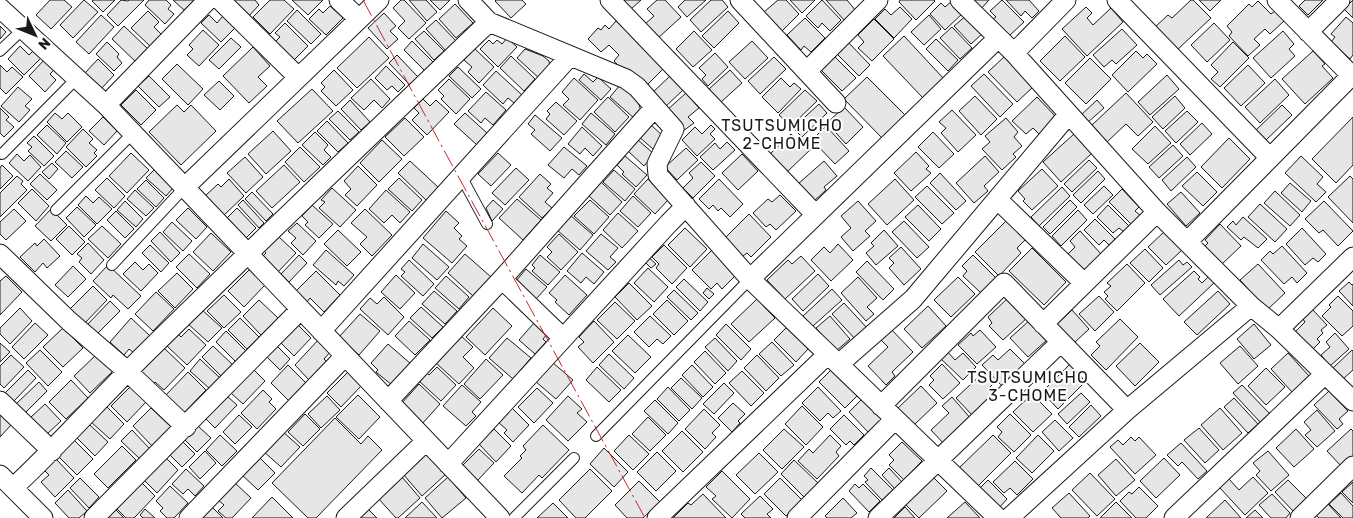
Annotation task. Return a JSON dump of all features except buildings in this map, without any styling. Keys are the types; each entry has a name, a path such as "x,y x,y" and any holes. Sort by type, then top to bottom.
{"street":[{"path":"106,104 208,0"},
{"path":"220,0 298,77"},
{"path":"339,0 359,19"},
{"path":"185,186 379,0"},
{"path":"468,0 489,22 626,79 637,87 674,129 657,164 658,175 750,279 998,518"},
{"path":"610,0 815,214"},
{"path":"807,72 878,0"},
{"path":"960,0 1014,53 1157,212 1251,306 1279,329 1353,400"},
{"path":"1014,53 1066,0"},
{"path":"1117,0 1270,158"},
{"path":"1187,242 1352,74 1277,0"},
{"path":"1308,32 1340,0"},
{"path":"747,2 836,103"},
{"path":"0,8 106,104 500,518"},
{"path":"43,518 7,481 52,452 127,371 489,22"},
{"path":"750,279 998,38"},
{"path":"321,331 570,56"},
{"path":"388,401 502,279 655,107"},
{"path":"657,518 833,359 914,299 1068,114"},
{"path":"997,199 1084,283"},
{"path":"448,464 668,223 686,206"},
{"path":"1043,324 1157,212"},
{"path":"0,254 69,321 127,371 186,427"},
{"path":"1279,329 1353,257"},
{"path":"502,279 563,338"},
{"path":"881,406 1004,283 1127,410"},
{"path":"1010,518 1127,410 1251,306"},
{"path":"94,518 300,310"},
{"path":"878,518 1061,342"},
{"path":"189,518 345,356"},
{"path":"1174,518 1325,374"},
{"path":"0,401 52,452"},
{"path":"797,518 895,419"},
{"path":"346,518 426,441"},
{"path":"1300,518 1353,466"}],"lane":[{"path":"0,51 22,28"},
{"path":"2,154 77,78"},
{"path":"56,210 133,133"},
{"path":"461,176 487,224"},
{"path":"112,264 185,186"},
{"path":"596,436 750,279"},
{"path":"514,518 574,458"}],"power":[{"path":"363,0 645,518"}],"district":[{"name":"TSUTSUMICHO 2-CHOME","path":"782,134"},
{"name":"TSUTSUMICHO 3-CHOME","path":"1028,386"}]}
